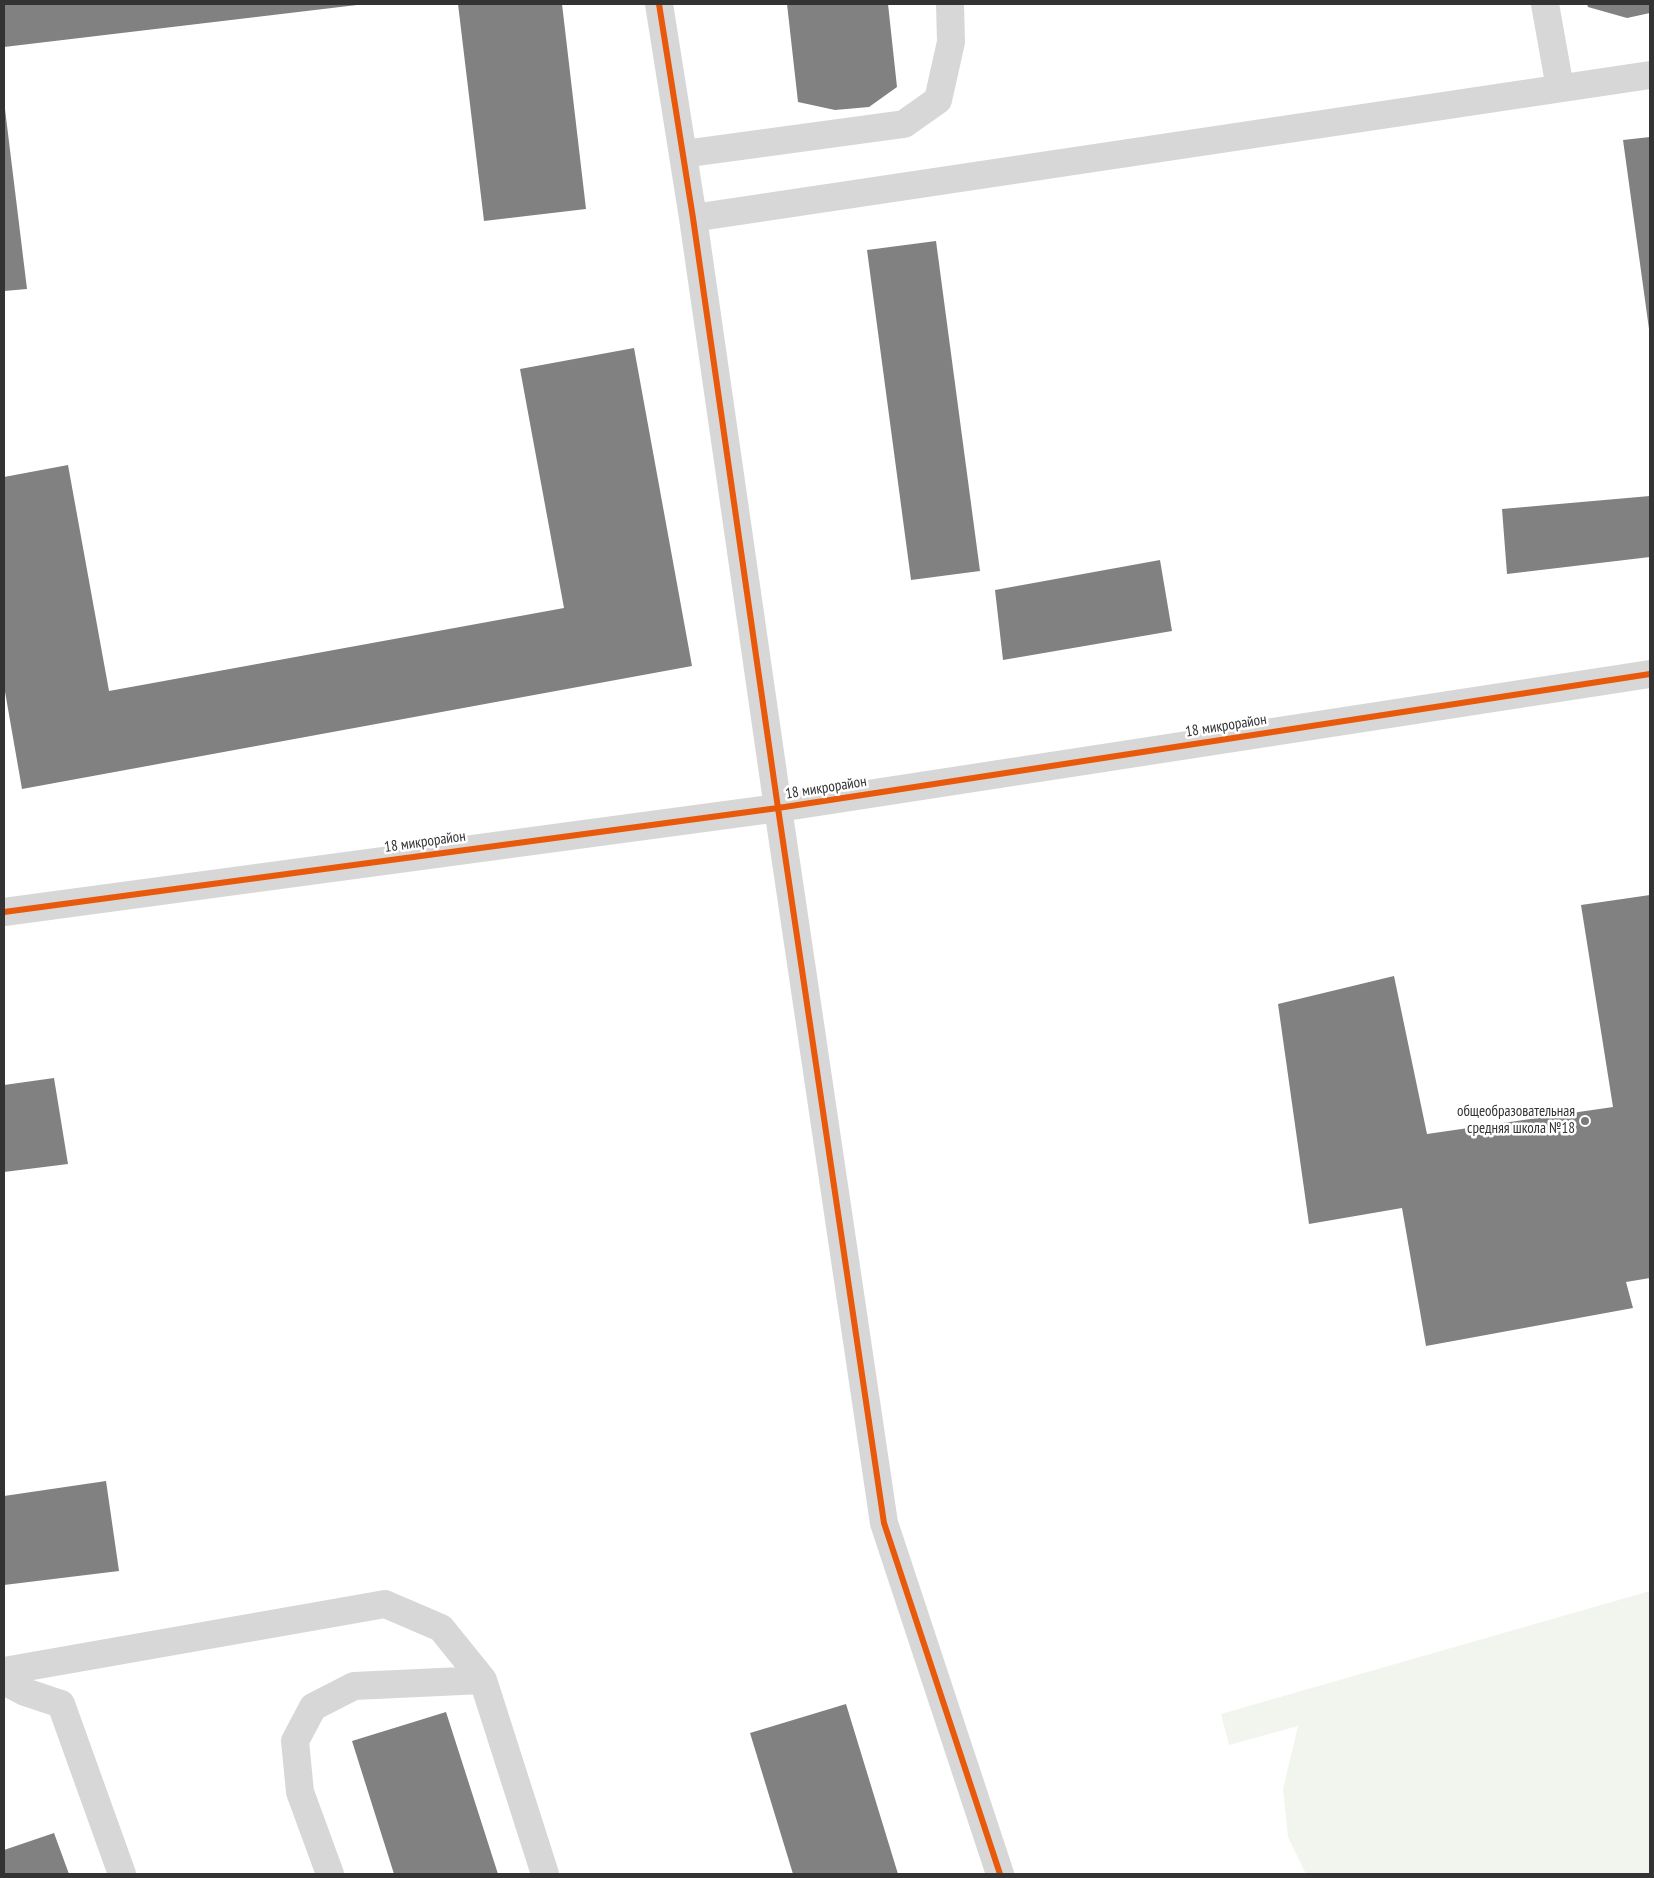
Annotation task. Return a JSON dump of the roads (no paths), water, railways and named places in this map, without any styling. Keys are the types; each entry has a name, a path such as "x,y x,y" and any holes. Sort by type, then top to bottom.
{"street":[{"path":"659,4 693,218 884,1523 1000,1874"},
{"path":"683,154 904,124 938,100 951,42 950,4"},
{"path":"1545,4 1560,88"},
{"path":"693,218 1650,75"},
{"name":"18 микрорайон","path":"4,912 778,808 1650,674"},
{"path":"4,1671 385,1604 441,1628 484,1680 545,1874"},
{"path":"330,1874 300,1792 295,1741 313,1707 354,1686 484,1680"},
{"path":"4,1681 24,1692 61,1704 122,1874"}],"place":[{"name":"общеобразовательная средняя школа №18","path":"1585,1121"}]}
